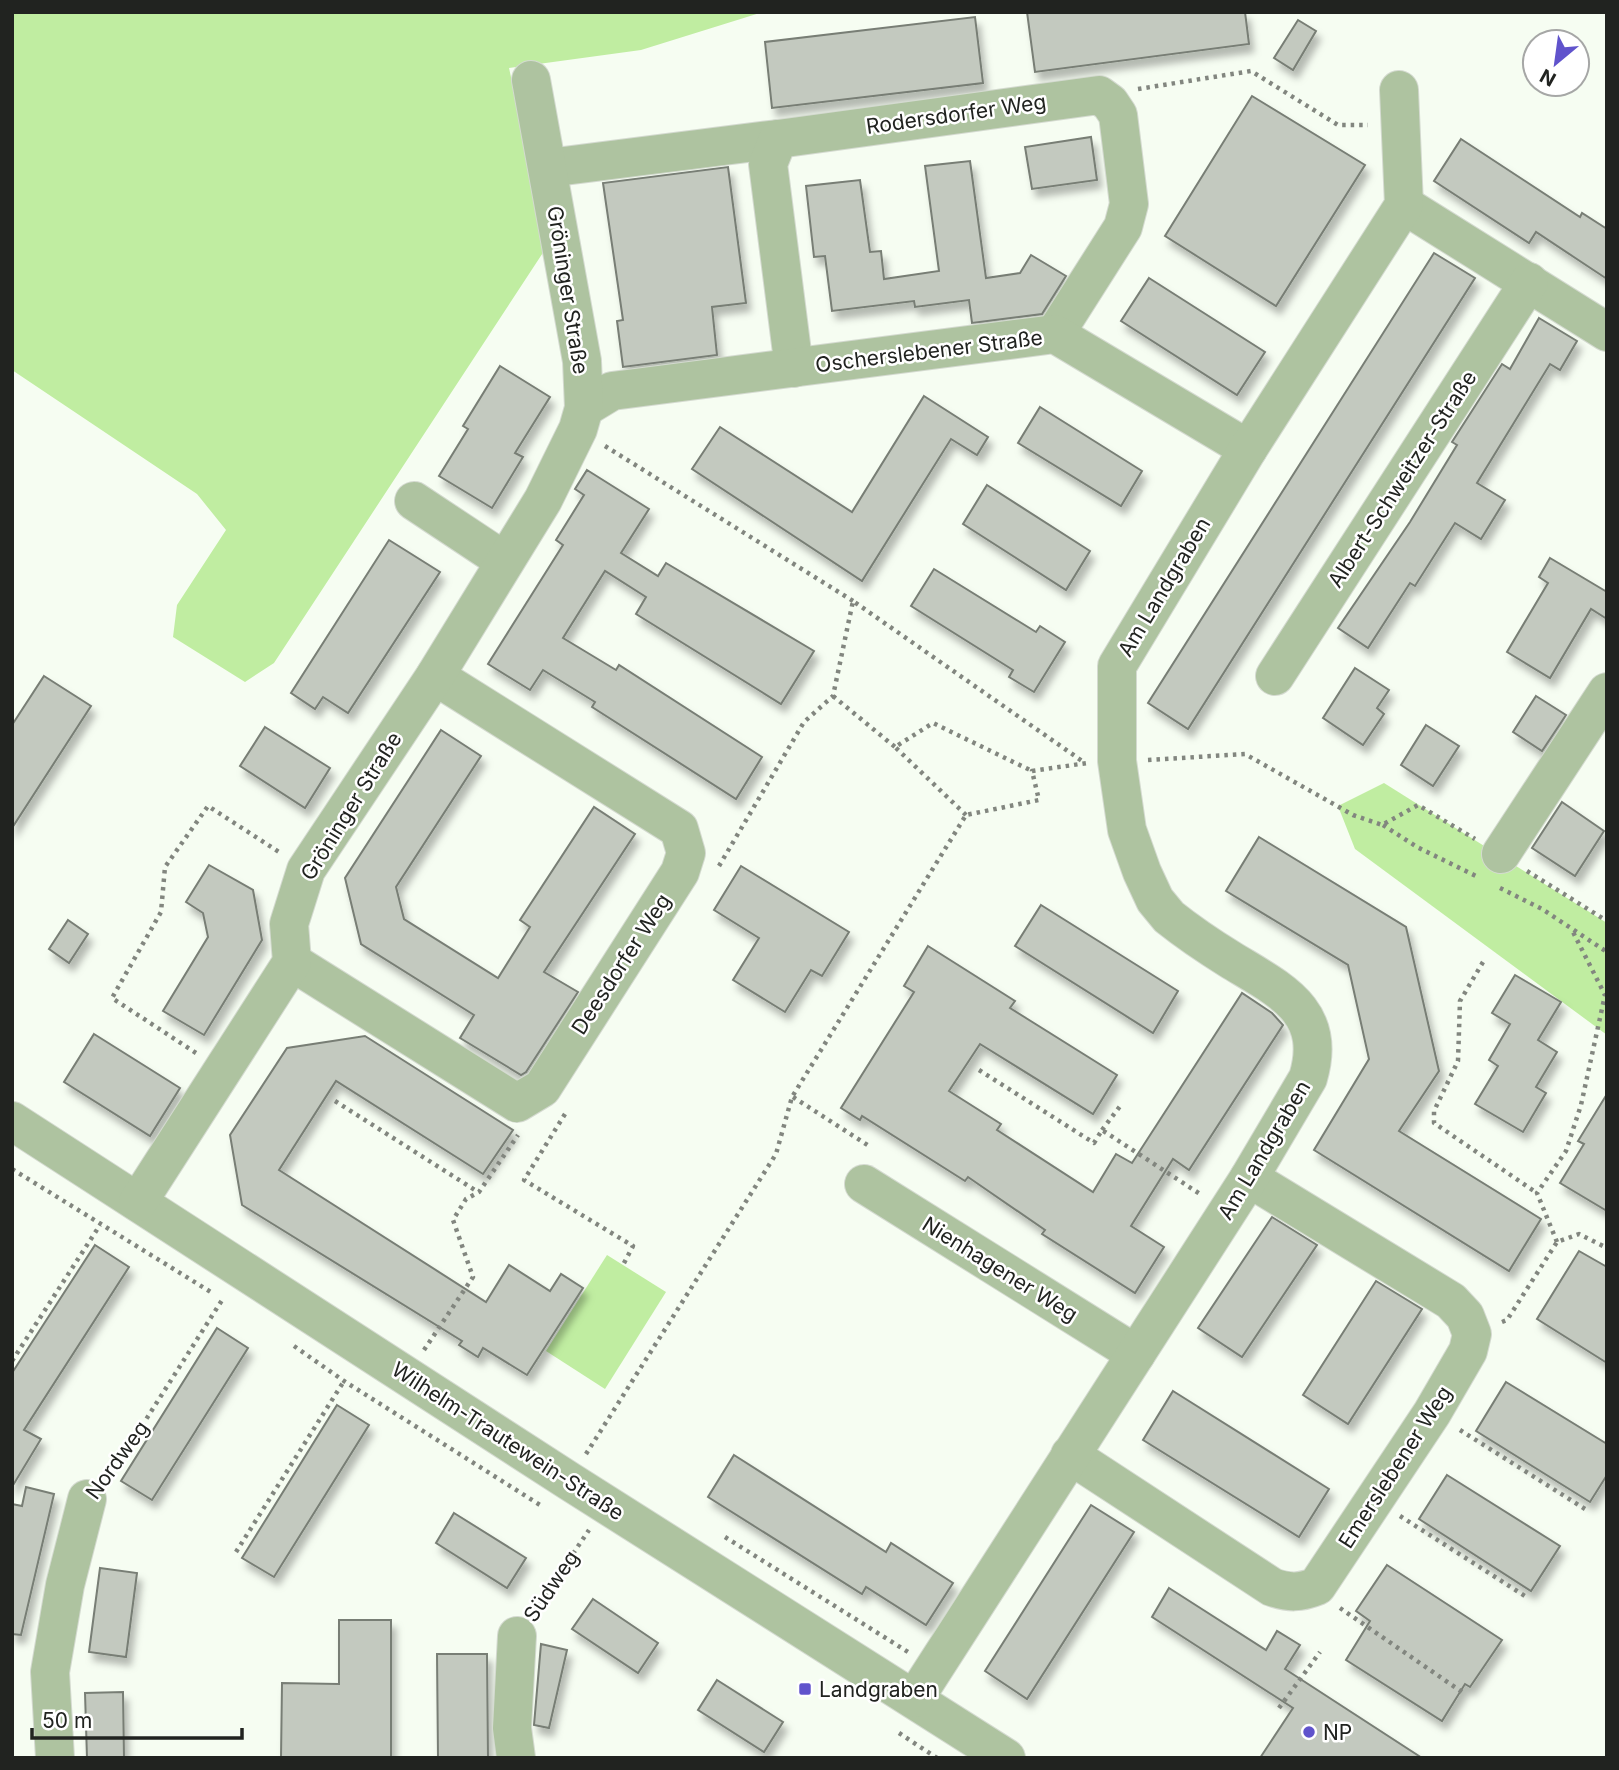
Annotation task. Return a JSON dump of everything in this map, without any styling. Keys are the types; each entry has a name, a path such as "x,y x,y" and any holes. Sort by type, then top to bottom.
{"street":[{"name":"Gröninger Straße","path":"292,961 289,924 306,870 435,676 503,560 542,500 581,419 582,361 531,80"},
{"path":"1055,334 1123,227 1129,204 1118,115 1110,103 1098,95"},
{"name":"Rodersdorfer Weg","path":"778,139 1098,95"},
{"path":"1400,107 1404,205 1607,332"},
{"path":"548,168 778,139 768,164 794,368"},
{"name":"Am Landgraben","path":"915,1698 1249,1178 1308,1078 1313,1061 1309,1024 1298,1006 1280,990 1188,932 1155,901 1101,762 1117,666 1248,449 1404,205"},
{"name":"Albert-Schweitzer-Straße","path":"1275,676 1529,282"},
{"name":"Oscherslebener Straße","path":"581,419 612,391 1055,334 1248,449"},
{"path":"414,501 503,560"},
{"name":"Deesdorfer Weg","path":"435,676 679,829 686,853 680,872 542,1088 517,1103"},
{"path":"1501,854 1607,692"},
{"path":"138,1202 292,961 517,1103"},
{"name":"Wilhelm-Trautewein-Straße","path":"12,1121 569,1481 1006,1758"},
{"path":"1249,1178 1451,1301 1465,1316 1472,1334"},
{"name":"Nienhagener Weg","path":"864,1184 1136,1354"},
{"name":"Emerslebener Weg","path":"1317,1586 1432,1413 1468,1351 1472,1334"},
{"path":"1070,1455 1272,1587 1289,1593 1317,1586"},
{"name":"Nordweg","path":"55,1758 50,1672 65,1585 87,1499"},
{"name":"Südweg","path":"516,1758 512,1727 517,1636"}],"path":[{"path":"1098,95 1251,71 1338,125 1400,107"},
{"path":"581,419 853,601 1101,762"},
{"path":"714,873 804,722 833,696 853,601"},
{"path":"833,696 895,747 966,815"},
{"path":"895,747 933,723 1032,771 1101,762 1245,754 1353,815 1382,825 1418,805 1607,921"},
{"path":"569,1481 776,1154 792,1097 966,815 1039,800 1032,771"},
{"path":"223,1070 112,998 161,912 165,867 208,806 306,870"},
{"path":"1537,1192 1566,1150 1581,1105 1605,995 1573,932"},
{"path":"1483,962 1460,1001 1458,1061 1434,1111 1434,1123 1537,1192 1557,1242"},
{"path":"979,1070 1094,1143 1121,1105"},
{"path":"792,1097 869,1146"},
{"path":"335,1101 479,1192"},
{"path":"407,1377 473,1277 453,1220 466,1199 479,1192 519,1133 517,1103"},
{"path":"568,1109 524,1180 633,1246 623,1265"},
{"path":"1102,1130 1227,1211"},
{"path":"12,1361 100,1225"},
{"path":"1472,1334 1507,1320 1557,1242 1578,1234 1607,1248"},
{"name":"Nordweg","path":"87,1499 107,1481 240,1268"},
{"path":"236,1552 344,1381"},
{"path":"1432,1413 1585,1508"},
{"path":"1376,1500 1528,1598"},
{"name":"Südweg","path":"517,1636 606,1504"},
{"path":"1317,1586 1343,1610 1462,1692"},
{"path":"1279,1708 1320,1652"}],"green space":[{"path":"12,12 763,12 641,50 509,68 548,245 274,663 245,682 173,637 177,605 226,530 197,494 12,370"},
{"path":"1384,783 1607,923 1607,1035 1355,849 1338,806"},
{"path":"607,1255 666,1292 605,1389 546,1351"}],"building":[{"path":"1027,12 1245,12 1249,44 1035,72"},
{"path":"975,17 983,83 772,108 765,42"},
{"path":"1298,20 1316,31 1293,70 1274,58"},
{"path":"1252,96 1365,165 1276,306 1165,236"},
{"path":"1091,137 1097,180 1032,189 1025,147"},
{"path":"1461,139 1580,217 1582,213 1607,229 1607,279 1536,232 1529,243 1434,181"},
{"path":"970,161 986,278 1020,273 1031,255 1066,276 1042,314 972,323 969,300 915,307 914,301 832,311 825,256 814,257 806,186 860,180 870,252 881,251 884,279 939,271 925,166"},
{"path":"728,167 746,303 712,307 717,355 623,367 617,321 623,320 603,183"},
{"path":"1434,253 1475,278 1188,729 1148,703"},
{"path":"1149,278 1265,352 1237,395 1121,321"},
{"path":"1539,318 1577,341 1560,370 1550,364 1477,483 1505,500 1481,539 1455,523 1415,586 1410,583 1368,648 1338,628 1410,522 1457,445 1452,442 1502,364 1510,369"},
{"path":"500,366 550,397 515,453 523,457 492,508 439,476 468,429 463,426"},
{"path":"924,396 988,437 977,455 951,439 862,581 692,469 720,427 852,512"},
{"path":"1040,407 1142,471 1121,506 1018,443"},
{"path":"587,470 649,509 621,553 658,576 666,563 814,651 781,704 636,614 646,597 605,571 563,638 616,670 619,665 762,757 736,799 592,707 595,702 543,670 530,690 488,664 563,545 556,540 584,495 575,489"},
{"path":"987,485 1090,551 1066,590 963,524"},
{"path":"389,540 440,572 348,713 323,697 315,709 291,693"},
{"path":"1550,558 1607,592 1607,619 1591,609 1550,678 1507,652 1548,583 1539,577"},
{"path":"934,569 1036,632 1040,626 1065,642 1034,692 1009,677 1013,670 911,606"},
{"path":"1355,668 1389,690 1377,708 1384,714 1363,745 1323,718"},
{"path":"44,676 91,706 12,828 12,725"},
{"path":"1536,696 1566,715 1542,751 1513,732"},
{"path":"1426,725 1459,746 1433,786 1401,765"},
{"path":"265,727 330,768 305,808 240,766"},
{"path":"441,730 481,756 396,887 404,919 498,978 530,927 520,920 594,807 635,834 544,972 578,992 526,1072 521,1075 460,1038 474,1015 361,944 345,878"},
{"path":"1562,802 1604,831 1575,876 1532,848"},
{"path":"1259,837 1406,927 1439,1071 1399,1131 1541,1219 1509,1271 1314,1150 1369,1059 1348,965 1226,891"},
{"path":"209,865 253,890 262,940 204,1035 163,1011 208,937 203,913 186,902"},
{"path":"741,866 849,932 822,976 811,970 785,1012 733,980 759,938 714,910"},
{"path":"1041,905 1178,991 1153,1033 1015,946"},
{"path":"68,920 88,934 69,963 49,949"},
{"path":"928,946 1015,1001 1010,1008 1117,1075 1093,1114 980,1044 949,1091 1001,1124 997,1130 1093,1192 1116,1154 1132,1163 1242,993 1272,1013 1283,1025 1189,1170 1173,1159 1131,1226 1164,1247 1135,1293 1042,1234 1045,1230 968,1177 965,1181 862,1116 860,1120 841,1108 914,992 904,986"},
{"path":"1515,975 1561,1002 1538,1040 1557,1052 1536,1087 1546,1093 1523,1132 1475,1104 1498,1066 1489,1060 1510,1024 1492,1013"},
{"path":"94,1034 180,1088 150,1136 64,1082"},
{"path":"365,1036 513,1130 483,1174 336,1081 279,1170 486,1302 509,1265 550,1291 561,1274 583,1288 527,1375 483,1348 478,1357 459,1345 462,1341 242,1205 230,1135 287,1048"},
{"path":"1607,1094 1607,1211 1560,1183 1584,1144 1578,1141"},
{"path":"1272,1217 1317,1245 1242,1357 1198,1328"},
{"path":"95,1245 129,1267 24,1430 41,1439 12,1487 12,1373"},
{"path":"1579,1251 1607,1267 1607,1363 1537,1319"},
{"path":"1376,1281 1422,1309 1348,1424 1303,1395"},
{"path":"217,1328 248,1348 152,1500 121,1481"},
{"path":"1506,1382 1607,1444 1607,1475 1590,1502 1476,1431"},
{"path":"1173,1391 1329,1489 1299,1537 1143,1440"},
{"path":"337,1405 369,1425 274,1577 242,1558"},
{"path":"734,1455 886,1552 891,1543 953,1583 926,1625 866,1587 862,1594 708,1497"},
{"path":"1447,1475 1560,1546 1531,1591 1419,1519"},
{"path":"26,1487 54,1494 21,1635 12,1634 12,1504 22,1506"},
{"path":"1091,1505 1134,1532 1027,1699 985,1671"},
{"path":"454,1513 526,1558 507,1588 436,1543"},
{"path":"1387,1565 1502,1640 1470,1687 1465,1684 1442,1721 1346,1660 1370,1621 1356,1611"},
{"path":"100,1568 137,1573 126,1657 89,1652"},
{"path":"1169,1588 1266,1650 1277,1631 1300,1645 1285,1669 1422,1758 1260,1758 1293,1708 1152,1617"},
{"path":"593,1599 658,1643 638,1673 572,1629"},
{"path":"339,1620 391,1620 391,1758 281,1758 282,1683 339,1684"},
{"path":"541,1644 567,1650 549,1728 534,1725"},
{"path":"437,1654 487,1654 488,1758 438,1758"},
{"path":"717,1680 783,1722 764,1752 698,1710"},
{"path":"123,1692 124,1758 87,1758 85,1693"}],"place":[{"name":"Landgraben","path":"805,1689"},
{"name":"NP","path":"1309,1732"}]}
